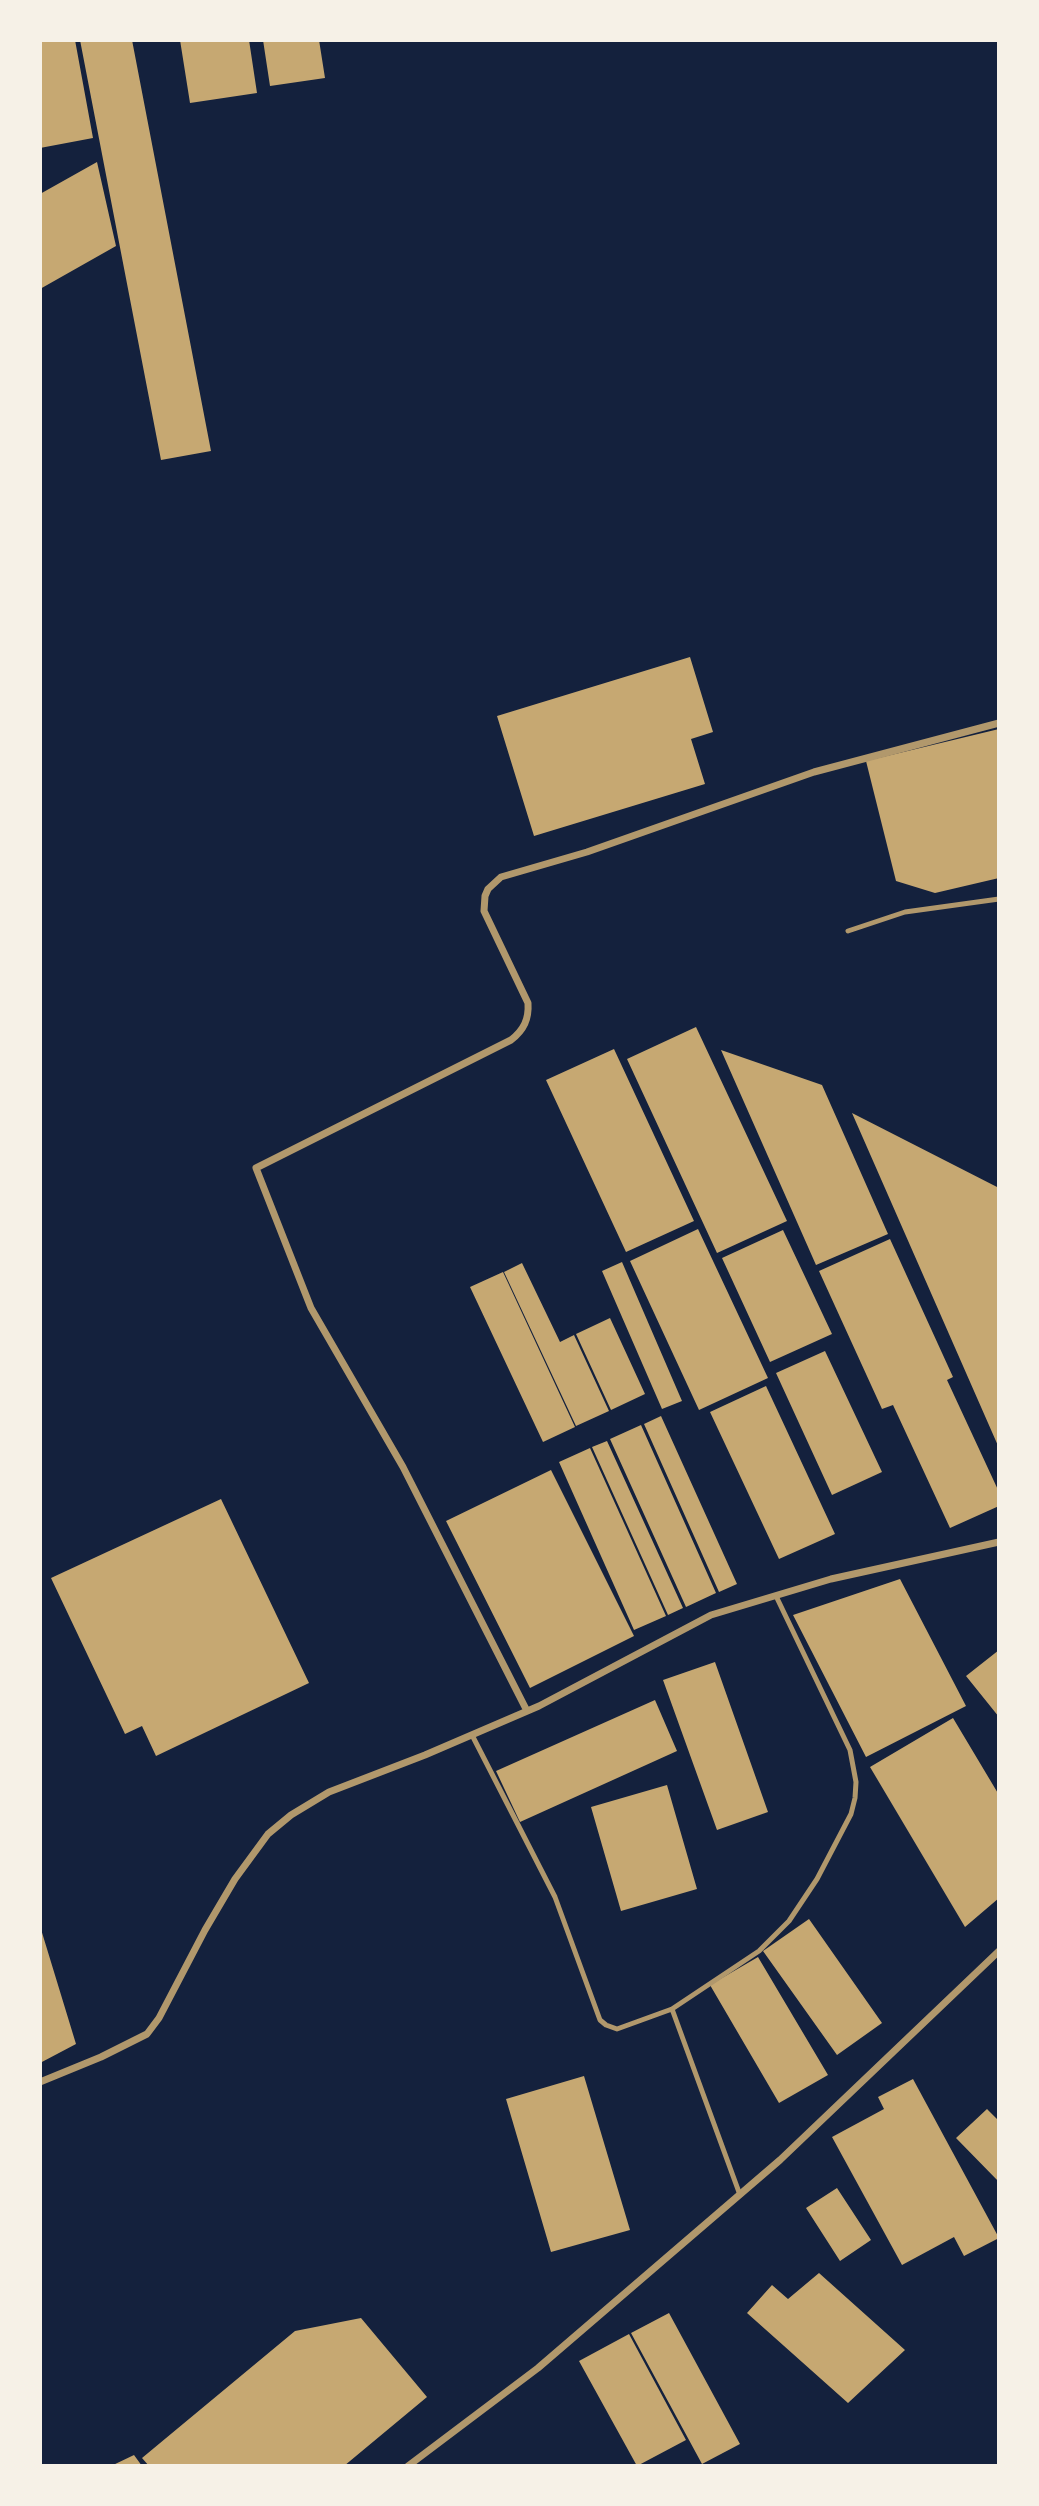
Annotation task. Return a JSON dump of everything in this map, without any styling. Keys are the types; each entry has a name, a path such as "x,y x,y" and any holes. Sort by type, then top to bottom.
{"street":[{"path":"527,1711 403,1468 311,1308 256,1168 518,1035 527,1019 528,1003 484,911 485,896 494,882 501,877 587,852 814,772 999,723"},
{"path":"40,2082 101,2057 147,2034 159,2018 229,1889 268,1833 291,1815 329,1792 527,1711 660,1644 711,1615 831,1579 999,1542"},
{"path":"408,2466 538,2368 780,2160 999,1951"}],"lane":[{"path":"848,931 905,912 999,899"},
{"path":"472,1735 555,1897 600,2020 617,2029 672,2009 759,1951 789,1921 817,1879 851,1814 856,1782 850,1750 776,1596"},
{"path":"672,2009 740,2194"}],"building":[{"path":"40,40 75,40 93,138 40,148"},
{"path":"80,40 132,40 211,451 161,460"},
{"path":"180,40 249,40 257,93 190,103"},
{"path":"263,40 319,40 325,78 270,86"},
{"path":"97,162 116,246 40,289 40,194"},
{"path":"690,657 713,732 691,739 705,784 534,836 497,716"},
{"path":"999,729 999,878 935,893 896,881 866,761"},
{"path":"696,1027 787,1221 717,1253 627,1059"},
{"path":"614,1049 694,1221 626,1252 546,1080"},
{"path":"721,1050 822,1085 888,1234 816,1265"},
{"path":"852,1113 999,1188 999,1448"},
{"path":"698,1229 768,1378 699,1410 630,1261"},
{"path":"783,1230 832,1334 770,1362 722,1258"},
{"path":"890,1239 953,1377 947,1380 999,1492 999,1506 950,1528 893,1405 882,1409 819,1271"},
{"path":"622,1262 682,1401 662,1409 602,1271"},
{"path":"522,1263 560,1342 574,1335 609,1411 576,1426 504,1272"},
{"path":"503,1272 575,1427 543,1442 470,1287"},
{"path":"610,1318 645,1394 611,1410 576,1334"},
{"path":"825,1351 882,1472 832,1495 776,1373"},
{"path":"766,1386 835,1534 779,1559 710,1412"},
{"path":"661,1416 737,1584 719,1592 644,1424"},
{"path":"641,1425 716,1593 686,1607 610,1439"},
{"path":"607,1441 683,1608 668,1615 592,1447"},
{"path":"590,1448 666,1616 634,1630 559,1462"},
{"path":"551,1470 634,1636 530,1688 446,1521"},
{"path":"221,1499 309,1683 156,1756 142,1726 125,1734 51,1578"},
{"path":"900,1579 966,1706 866,1757 793,1615"},
{"path":"999,1650 999,1717 966,1676"},
{"path":"715,1662 768,1812 717,1830 663,1680"},
{"path":"655,1700 677,1751 520,1822 496,1771"},
{"path":"953,1718 999,1795 999,1898 965,1927 870,1767"},
{"path":"667,1785 697,1889 621,1911 591,1807"},
{"path":"809,1919 882,2023 837,2055 763,1951"},
{"path":"40,1926 76,2044 40,2063"},
{"path":"758,1957 828,2075 779,2103 710,1985"},
{"path":"584,2076 630,2230 551,2252 506,2099"},
{"path":"913,2079 999,2238 964,2256 954,2237 902,2265 832,2137 884,2109 878,2097"},
{"path":"987,2109 999,2121 999,2182 956,2138"},
{"path":"837,2188 871,2240 840,2261 806,2208"},
{"path":"819,2273 905,2350 848,2403 747,2313 772,2285 788,2299"},
{"path":"669,2313 740,2444 702,2464 631,2333"},
{"path":"361,2318 427,2397 344,2466 149,2466 142,2458 295,2331"},
{"path":"629,2334 686,2440 637,2466 579,2361"},
{"path":"134,2455 142,2466 111,2466"}]}
